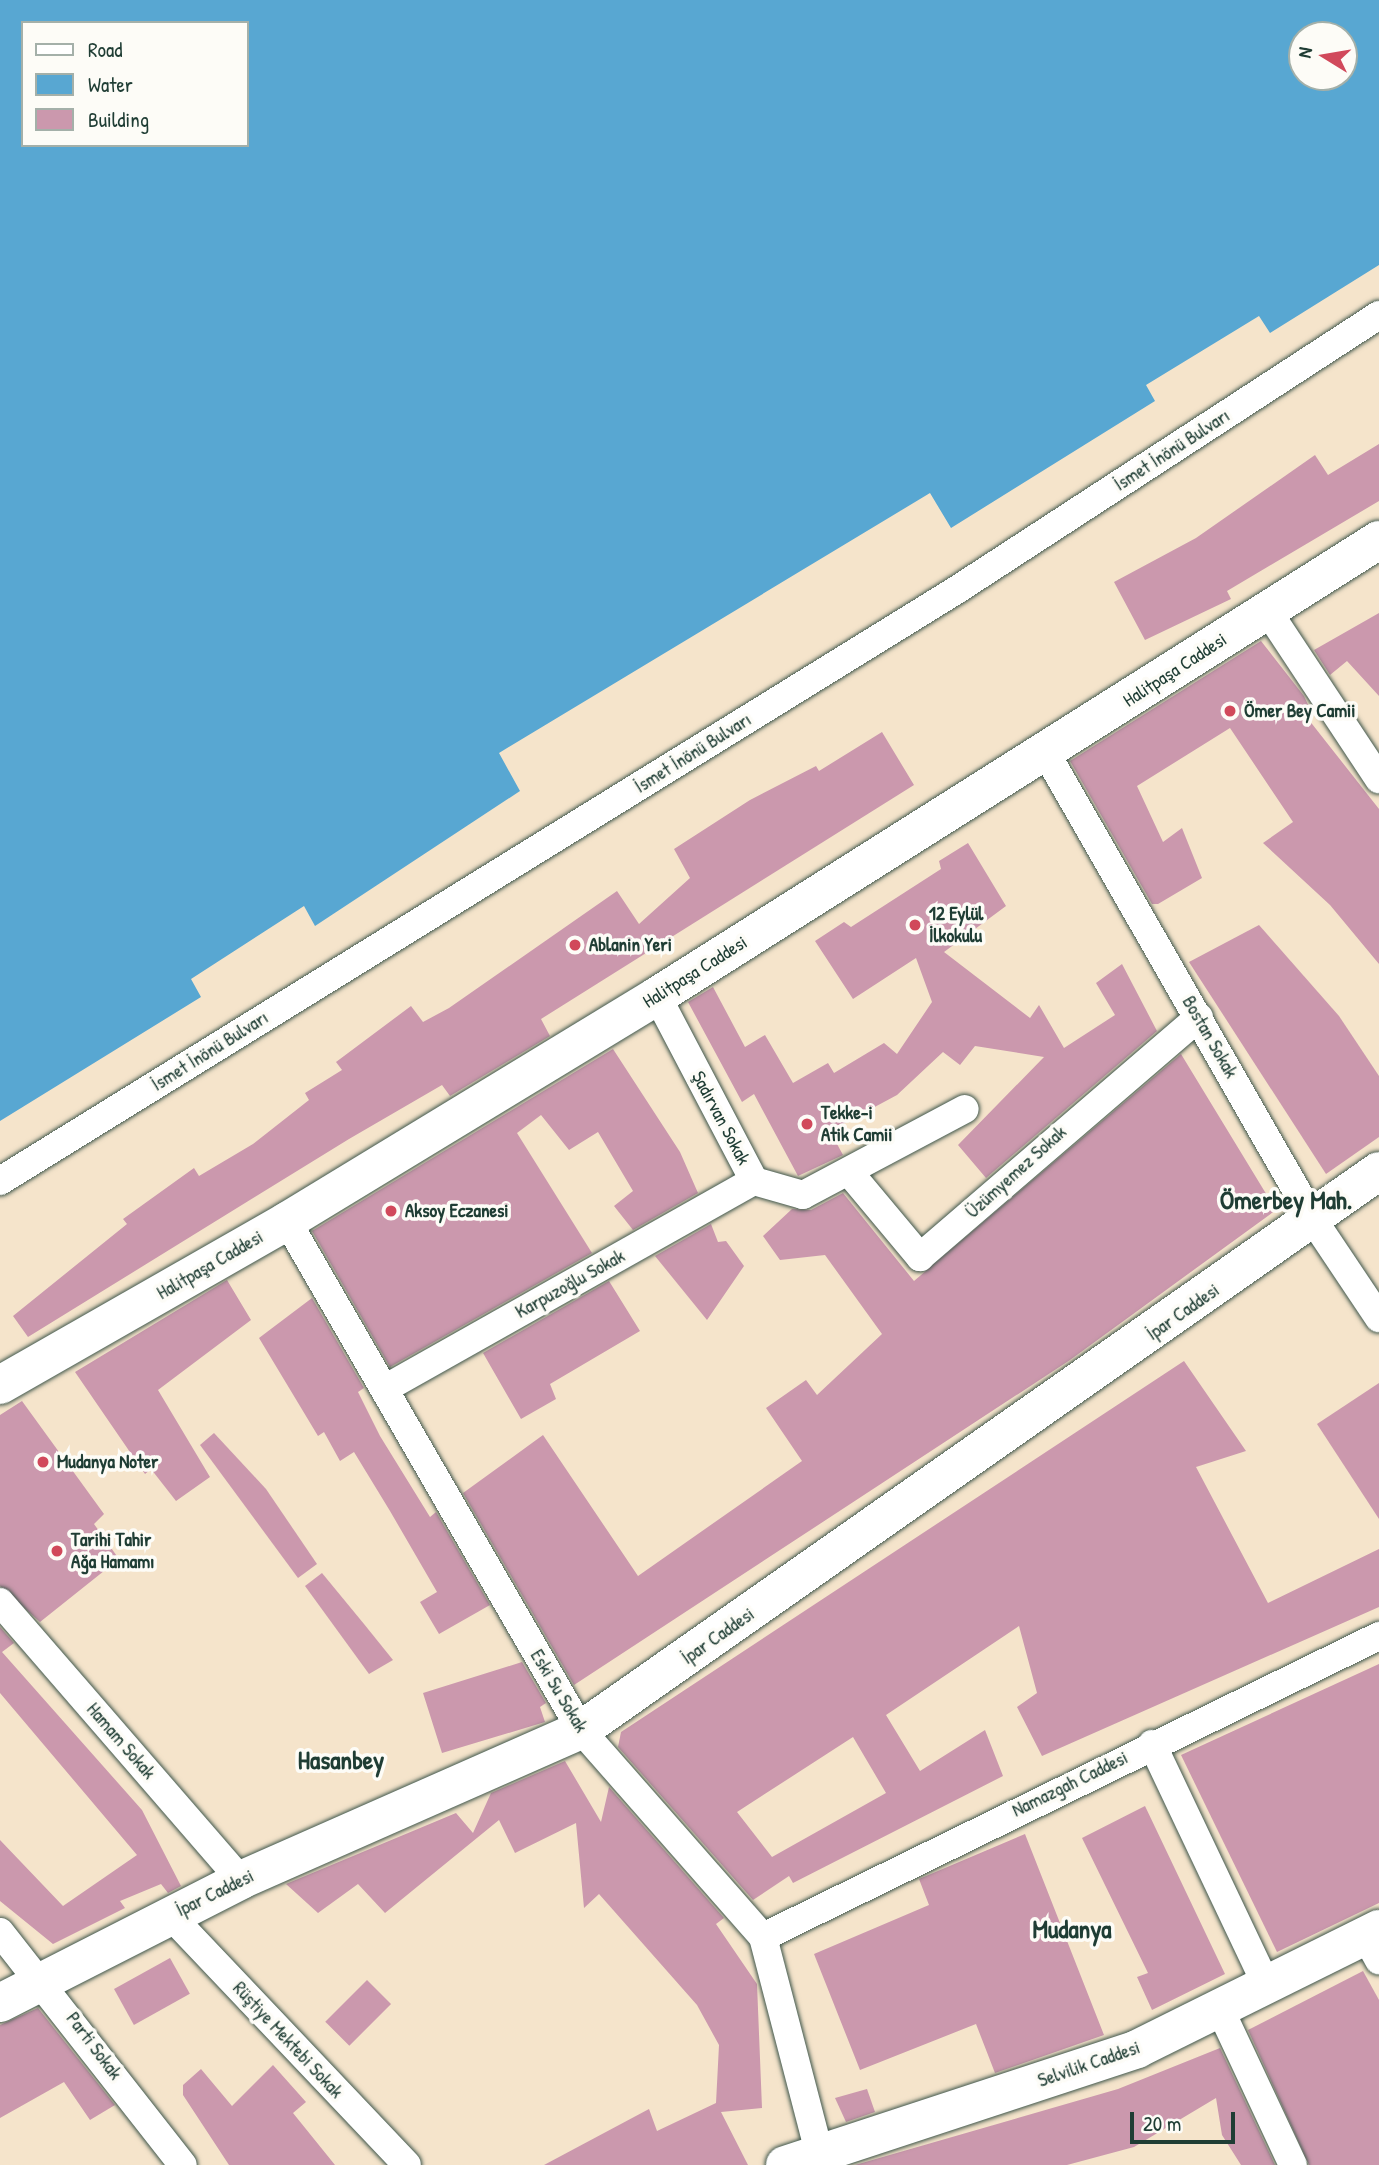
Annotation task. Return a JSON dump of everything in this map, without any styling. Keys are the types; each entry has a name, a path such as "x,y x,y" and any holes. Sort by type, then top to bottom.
{"main road":[{"name":"Halitpaşa Caddesi","path":"0,1385 287,1221 657,996 1046,753 1379,540"},
{"name":"İpar Caddesi","path":"0,2003 42,1978 241,1880 581,1730 1314,1221 1379,1171"},
{"name":"Selvilik Caddesi","path":"802,2159 1137,2049 1266,1983 1374,1941"}],"street":[{"name":"İsmet İnönü Bulvarı","path":"0,1181 955,591 1379,316"},
{"path":"1267,610 1379,779"},
{"name":"Bostan Sokak","path":"1046,753 1314,1221 1379,1318"},
{"name":"Şadırvan Sokak","path":"657,996 754,1181 803,1195 965,1109"},
{"name":"Üzümyemez Sokak","path":"849,1172 920,1257 1199,1017"},
{"name":"Karpuzoğlu Sokak","path":"386,1388 754,1181"},
{"name":"Eski Su Sokak","path":"287,1221 386,1388 581,1730 763,1937 802,2159"},
{"name":"Hamam Sokak","path":"0,1602 241,1880"},
{"name":"Namazgah Caddesi","path":"763,1937 1152,1744 1379,1636"},
{"path":"1152,1744 1266,1983"},
{"name":"Rüştiye Mektebi Sokak","path":"170,1915 407,2165"},
{"name":"Parti Sokak","path":"0,1932 42,1978 183,2165"},
{"path":"1219,2007 1293,2165"}],"water":[{"path":"0,0 1379,0 1379,265 1270,333 1259,316 1146,385 1155,401 951,528 930,493 499,753 520,791 315,926 304,906 191,979 201,997 0,1121"}],"building":[{"path":"1379,444 1379,501 1227,591 1231,599 1145,640 1114,582 1196,538 1315,455 1328,475"},
{"path":"1379,613 1379,696 1347,661 1330,675 1314,650"},
{"path":"1261,641 1304,696 1311,711 1305,715 1379,809 1379,964 1330,905 1263,843 1293,822 1230,728 1137,786 1163,842 1182,828 1202,878 1158,904 1152,904 1070,761"},
{"path":"882,732 914,785 541,1019 550,1036 450,1096 442,1085 349,1139 28,1337 13,1316 127,1224 123,1219 194,1168 199,1176 253,1144 309,1100 305,1093 342,1070 336,1062 411,1006 423,1022 449,1008 617,891 639,924 690,878 674,849 750,800 816,766 819,771"},
{"path":"968,843 1006,906 944,952 1030,1018 1039,1005 1064,1048 1115,1015 1096,983 1122,964 1157,1031 986,1178 958,1145 1044,1057 975,1046 960,1065 943,1052 897,1095 830,1131 843,1155 798,1176 754,1094 742,1102 688,1002 713,987 745,1047 765,1035 793,1083 828,1063 834,1073 884,1043 897,1054 932,1002 916,958 853,999 815,941 844,922 851,927 941,869 939,861"},
{"path":"1259,925 1339,1016 1379,1076 1379,1137 1326,1174 1189,962"},
{"path":"613,1049 680,1152 698,1193 633,1230 614,1206 633,1191 598,1132 569,1150 541,1115 517,1133 592,1253 390,1367 312,1231"},
{"path":"1181,1054 1276,1210 1070,1360 574,1685 463,1493 543,1435 638,1576 802,1461 766,1408 806,1380 817,1395 882,1334 825,1255 780,1260 763,1236 792,1209 811,1210 843,1193 914,1281"},
{"path":"711,1224 718,1242 726,1241 744,1266 707,1320 655,1256"},
{"path":"227,1280 251,1320 158,1390 210,1477 176,1501 151,1469 145,1474 75,1372"},
{"path":"609,1281 640,1331 550,1384 556,1399 521,1419 483,1353"},
{"path":"312,1298 364,1388 358,1392 380,1436 430,1517 436,1512 490,1605 439,1634 420,1602 437,1592 390,1511 354,1452 340,1461 324,1432 318,1436 259,1338"},
{"path":"1184,1361 1246,1451 1196,1467 1268,1603 1379,1549 1379,1607 1042,1756 1017,1707 1037,1693 1019,1626 886,1715 920,1771 985,1730 1003,1776 793,1883 789,1876 753,1900 618,1747 621,1732","holes":["853,1737 886,1793 772,1857 737,1812"]},
{"path":"1379,1383 1379,1519 1317,1424"},
{"name":"Tarihi Tahir Ağa Hamamı","path":"22,1401 104,1514 94,1524 119,1559 40,1622 0,1586 0,1415"},
{"path":"214,1433 266,1489 317,1564 298,1578 200,1445"},
{"path":"322,1573 393,1660 369,1674 305,1586"},
{"path":"0,1627 14,1643 2,1652 142,1810 181,1886 168,1893 161,1884 120,1901 125,1908 53,1944 0,1901 0,1840 63,1906 137,1855 0,1693"},
{"path":"522,1662 546,1703 540,1707 545,1722 442,1753 423,1693"},
{"path":"1379,1664 1379,1903 1277,1952 1181,1755"},
{"path":"565,1761 601,1822 609,1787 724,1918 716,1924 757,1984 762,2108 721,2112 748,2165 544,2165 649,2109 657,2131 716,2103 719,2045 697,2005 599,1894 584,1908 576,1823 515,1853 499,1820 385,1913 358,1884 318,1913 286,1884 456,1813 473,1833 491,1793"},
{"path":"1145,1806 1225,1974 1152,2010 1137,1977 1148,1973 1082,1838"},
{"path":"1025,1834 1104,2035 995,2073 976,2024 860,2070 814,1954 929,1905 919,1879"},
{"path":"170,1958 190,1994 134,2025 114,1989"},
{"path":"1363,1971 1379,2000 1379,2165 1309,2165 1248,2030"},
{"path":"367,1980 391,2004 349,2046 325,2022"},
{"path":"38,2008 115,2105 90,2120 64,2082 0,2118 0,2025"},
{"path":"1220,2048 1275,2165 1241,2165 1222,2135 1216,2098 1134,2147 1067,2165 855,2165 1118,2089"},
{"path":"273,2065 306,2102 293,2113 335,2165 229,2165 183,2095 183,2085 201,2069 232,2106"},
{"path":"867,2089 875,2112 846,2122 835,2098"}],"place":[{"name":"Ömer Bey Camii","path":"1230,711"},
{"name":"12 Eylül İlkokulu","path":"915,925"},
{"name":"Ablanin Yeri","path":"575,945"},
{"name":"Tekke-i Atik Camii","path":"807,1124"},
{"name":"Aksoy Eczanesi","path":"391,1211"},
{"name":"Mudanya Noter","path":"43,1462"},
{"name":"Tarihi Tahir Ağa Hamamı","path":"57,1551"}],"district":[{"name":"Ömerbey Mah.","path":"1286,1200"},
{"name":"Hasanbey","path":"341,1760"},
{"name":"Mudanya","path":"1072,1929"}]}
